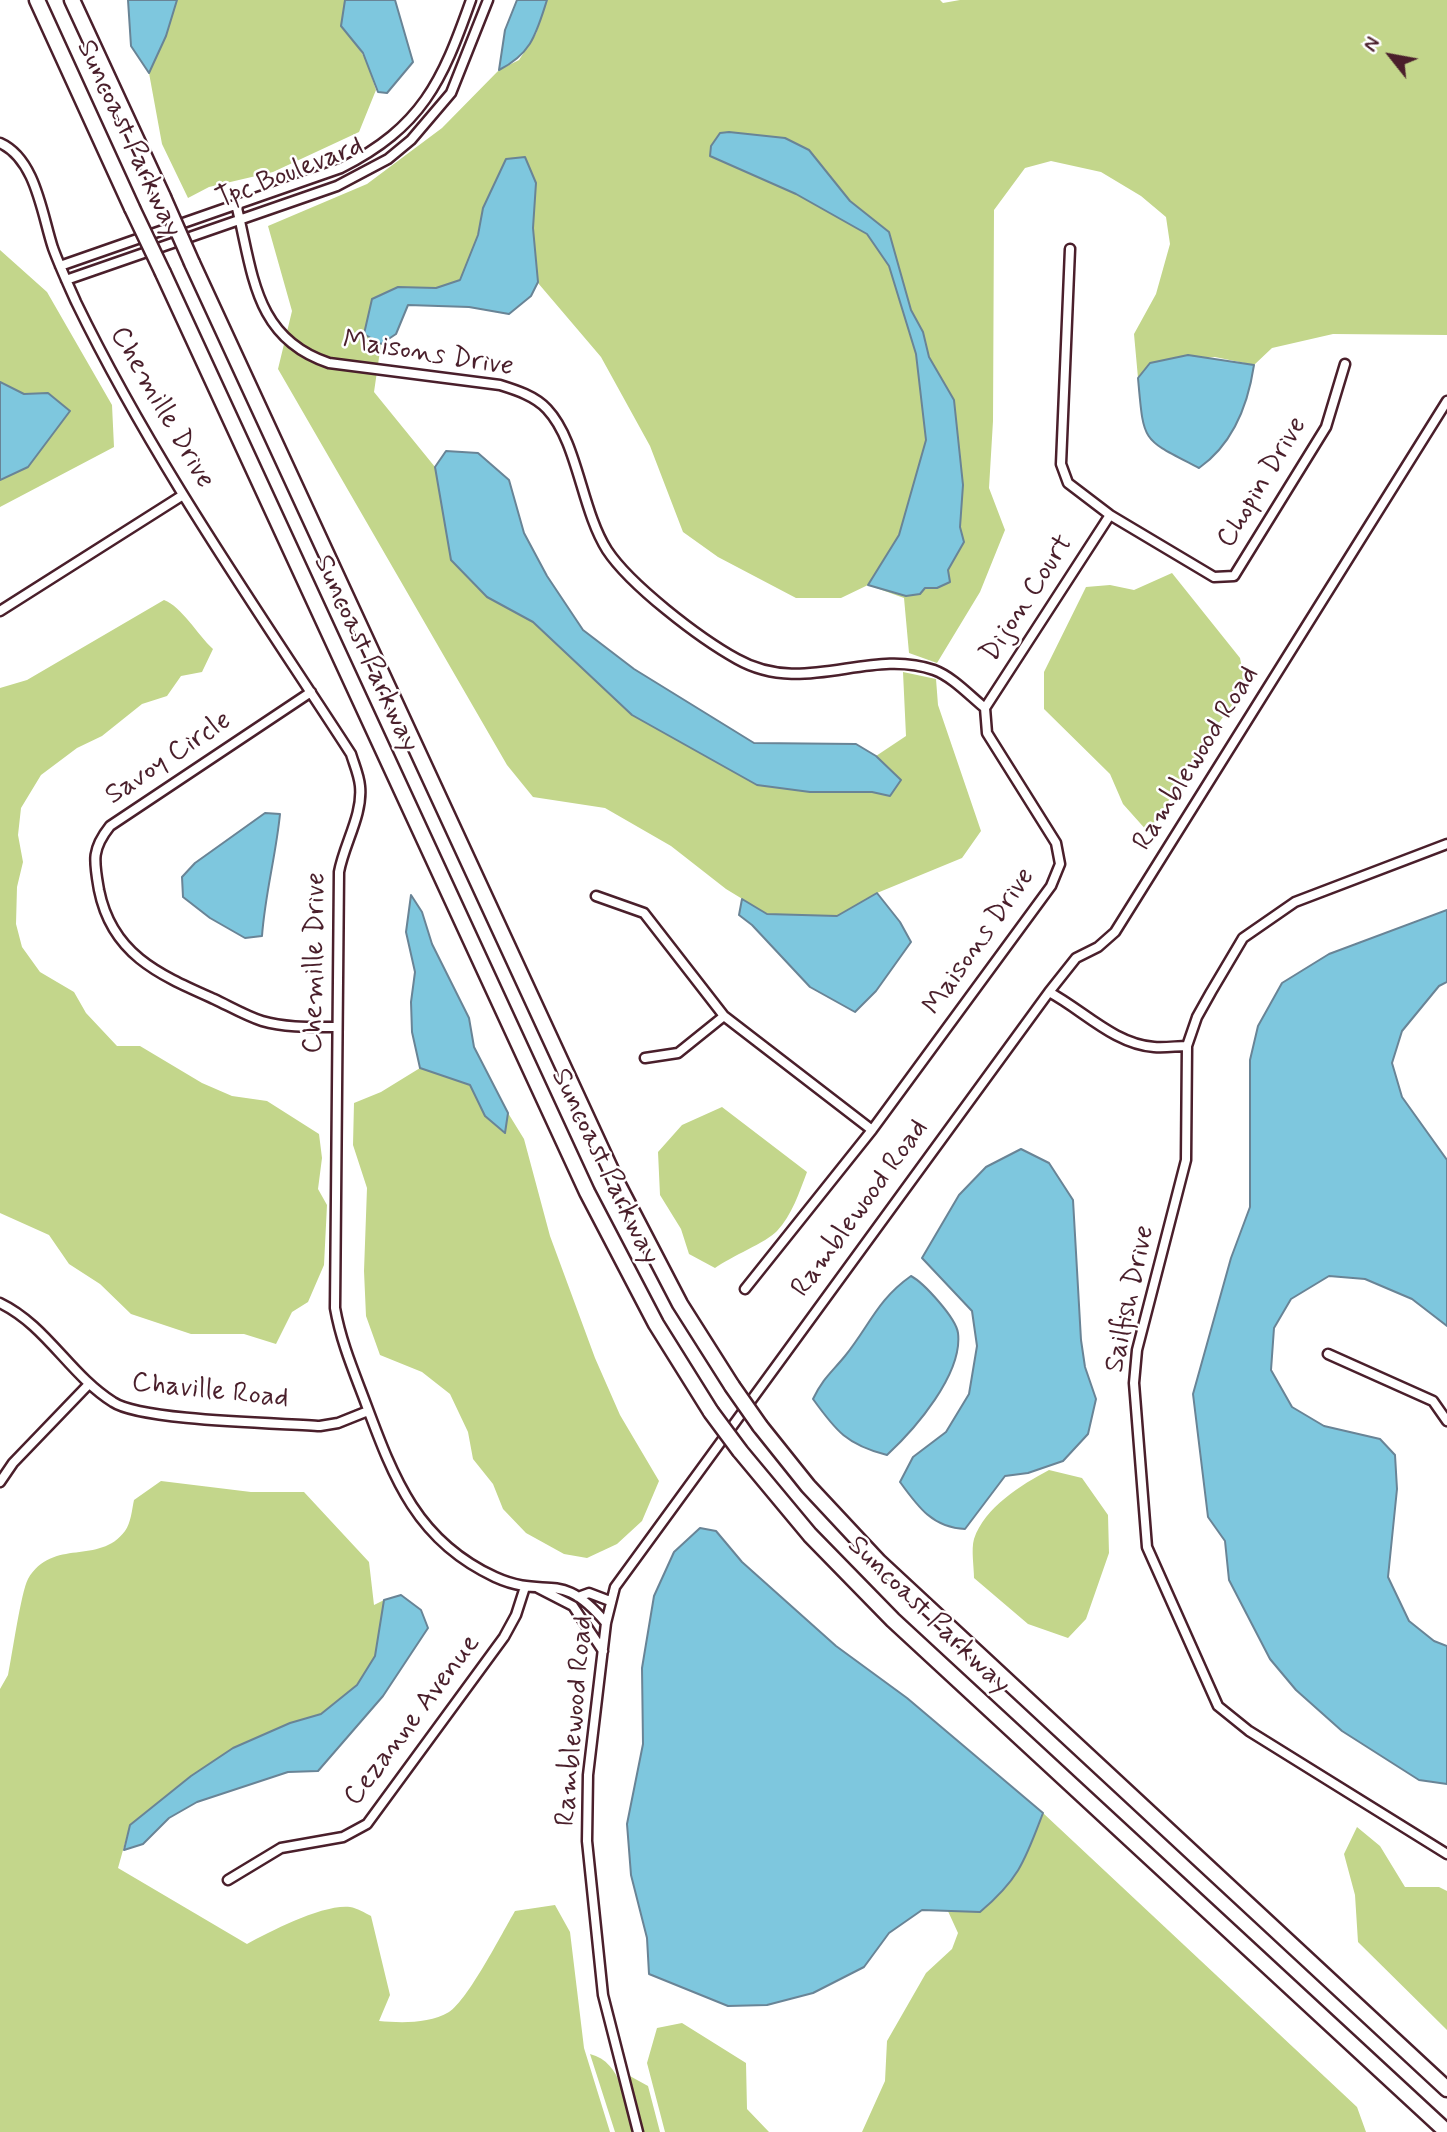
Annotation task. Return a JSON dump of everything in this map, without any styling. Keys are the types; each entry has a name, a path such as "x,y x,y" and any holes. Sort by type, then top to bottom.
{"highway":[{"name":"Suncoast Parkway","path":"37,0 587,1192 656,1324 711,1412 810,1535 892,1620 1447,2132"},
{"name":"Suncoast Parkway","path":"72,0 616,1181 680,1304 732,1386 760,1426 816,1495 879,1562 1447,2088"}],"street":[{"name":"Tpc Boulevard","path":"60,266 341,168 395,133 419,110 436,88 471,0"},
{"name":"Tpc Boulevard","path":"66,280 354,178 388,159 411,140 451,93 488,0"},
{"name":"Chemille Drive","path":"0,143 8,147 30,175 60,266 110,371 183,495 351,754 360,787 358,814 343,850 339,872 335,1308 341,1337 395,1480 425,1527 471,1564 525,1587 538,1588 573,1606 603,1651"},
{"name":"Maisons Drive","path":"236,204 257,297 277,330 307,356 329,363 500,386 523,392 546,408 562,430 588,512 607,549 627,578 735,659 765,673 796,676 907,663 936,671 985,708 987,733 1056,843 1060,864 1051,886 872,1130 745,1289"},
{"name":"Chopin Drive","path":"1070,249 1061,464 1068,483 1110,515 1214,577 1234,576 1326,427 1345,364"},
{"name":"Ramblewood Road","path":"638,2132 603,1994 587,1841 588,1774 606,1623 610,1601 622,1573 1049,992 1076,958 1098,947 1115,932 1447,401"},
{"path":"0,611 183,495"},
{"name":"Dijon Court","path":"985,708 1110,515"},
{"name":"Savoy Circle","path":"311,692 110,826 97,842 94,862 101,898 112,925 131,951 155,972 262,1021 289,1026 337,1027"},
{"name":"Sailfish Drive","path":"1447,844 1295,902 1243,938 1197,1017 1187,1046 1186,1160 1137,1350 1134,1383 1147,1547 1218,1706 1249,1731 1447,1854"},
{"path":"596,897 644,913 724,1016 872,1130"},
{"path":"1049,992 1113,1033 1133,1042 1154,1048 1187,1046"},
{"path":"645,1058 678,1053 724,1016"},
{"name":"Chaville Road","path":"0,1303 27,1320 89,1384 115,1404 145,1413 320,1426 338,1423 368,1411"},
{"path":"1328,1354 1433,1401 1447,1421"},
{"path":"0,1482 13,1463 89,1384"},
{"name":"Chemille Drive","path":"538,1588 547,1584 579,1595 606,1623"},
{"name":"Cezanne Avenue","path":"228,1880 281,1848 343,1837 367,1824 504,1637 516,1615 525,1587"},
{"name":"Chemille Drive","path":"579,1595 589,1593 610,1601"},
{"path":"573,1606 579,1595"}],"green space":[{"path":"177,0 349,0 346,28 366,60 376,90 359,132 273,172 209,187 188,198 162,144 149,73 166,36"},
{"path":"547,0 940,0 943,3 960,0 1447,0 1447,335 1333,334 1272,348 1254,365 1215,357 1151,363 1138,378 1134,334 1156,294 1170,244 1166,217 1141,196 1101,172 1051,161 1025,168 994,210 993,421 989,488 1005,530 980,592 937,663 909,653 904,598 868,585 841,598 796,598 718,557 683,532 650,446 601,357 538,283 531,296 509,314 469,307 408,305 396,334 381,344 374,392 435,467 451,560 487,597 533,622 632,715 694,749 890,796 901,780 876,756 906,736 903,672 936,679 938,705 981,831 962,858 877,893 837,916 767,914 726,889 671,846 605,808 533,797 507,765 278,369 292,311 268,226 367,184 442,128 499,70 519,60 536,34"},
{"path":"0,250 47,292 112,405 114,447 0,507"},
{"path":"1172,573 1240,658 1246,688 1207,740 1148,832 1123,804 1110,774 1044,709 1044,672 1086,587 1110,585 1134,590"},
{"path":"164,600 183,615 213,649 202,672 181,676 167,696 142,704 102,736 77,748 41,775 21,808 18,835 23,862 17,887 16,924 22,947 40,972 74,992 86,1013 117,1046 140,1046 202,1083 232,1096 267,1101 319,1134 322,1158 318,1189 327,1205 324,1265 308,1302 292,1312 276,1344 244,1334 191,1334 131,1314 100,1284 69,1264 49,1235 0,1213 0,688 27,680"},
{"path":"420,1068 470,1085 485,1116 504,1133 508,1113 524,1139 550,1236 595,1358 620,1415 659,1481 642,1521 617,1544 587,1558 564,1554 526,1533 503,1509 493,1484 473,1459 468,1432 450,1394 422,1372 380,1355 366,1316 364,1271 367,1188 353,1145 354,1103 381,1092"},
{"path":"722,1107 807,1172 791,1211 777,1231 715,1268 689,1254 681,1229 660,1195 658,1152 682,1125"},
{"path":"1049,1470 1082,1478 1108,1515 1109,1553 1086,1619 1068,1638 1028,1624 974,1578 974,1539 979,1527 1005,1498"},
{"path":"161,1481 251,1492 304,1492 369,1562 374,1605 384,1600 375,1656 357,1685 321,1714 290,1723 233,1748 191,1776 130,1825 118,1868 247,1944 297,1920 339,1907 358,1909 371,1916 390,1995 379,2021 424,2021 449,2012 475,1981 515,1911 555,1905 570,1932 584,2048 610,2132 0,2132 0,1689 8,1675 22,1597 28,1579 38,1566 50,1559 102,1547 114,1541 127,1528 134,1500"},
{"path":"1043,1813 1357,2107 1366,2132 862,2132 885,2081 887,2041 926,1973 952,1949 958,1933 947,1909 980,1911 1024,1860"},
{"path":"1357,1827 1380,1846 1405,1887 1439,1887 1447,1891 1447,2030 1358,1942 1355,1895 1344,1854"},
{"path":"682,2023 746,2063 747,2109 769,2132 665,2132 647,2063 657,2028"},
{"path":"590,2054 601,2058 616,2075 625,2097 633,2132 615,2132"},
{"path":"628,2075 648,2086 660,2132 643,2132"}],"water":[{"path":"128,0 177,0 166,36 149,73 131,46"},
{"path":"345,0 395,0 413,62 387,93 378,92 363,53 341,26"},
{"path":"517,0 547,0 536,33 526,49 499,70 505,30"},
{"path":"720,133 785,138 809,150 850,201 889,232 911,310 923,332 929,357 954,400 963,485 960,527 964,542 948,570 950,582 937,588 925,588 920,594 906,596 868,585 899,535 926,440 916,354 889,266 867,234 796,194 710,156 711,146"},
{"path":"525,157 536,183 533,228 538,282 531,296 509,314 469,307 408,305 396,334 381,344 364,334 372,299 398,287 436,288 460,280 478,235 483,208 506,159"},
{"path":"1188,355 1254,365 1248,395 1237,422 1221,447 1199,468 1166,451 1149,436 1140,400 1138,378 1150,363"},
{"path":"0,382 24,394 48,393 70,411 28,467 0,480"},
{"path":"446,451 478,453 509,480 524,533 547,576 583,630 634,669 754,743 856,744 876,756 901,780 890,796 872,792 810,792 757,785 632,715 533,622 487,597 451,560 435,467"},
{"path":"265,813 280,814 262,936 245,938 210,918 183,897 182,877 195,863"},
{"path":"877,893 900,922 911,942 876,991 855,1012 810,987 752,925 739,915 742,899 767,914 837,916"},
{"path":"411,895 422,912 432,944 469,1018 474,1047 508,1113 505,1133 485,1116 470,1085 420,1068 412,1032 411,1002 415,972 406,932"},
{"path":"1447,910 1447,982 1439,986 1402,1031 1392,1063 1402,1097 1447,1160 1447,1326 1412,1299 1365,1279 1329,1276 1291,1299 1274,1328 1271,1370 1292,1407 1324,1426 1380,1439 1395,1455 1397,1489 1388,1577 1409,1621 1434,1641 1447,1646 1447,1784 1419,1780 1342,1731 1296,1690 1270,1659 1229,1580 1225,1541 1208,1517 1193,1394 1231,1258 1250,1207 1250,1060 1258,1026 1282,983 1329,954"},
{"path":"1021,1149 1049,1163 1073,1200 1081,1340 1085,1367 1096,1399 1088,1434 1063,1461 1028,1473 1005,1476 965,1529 954,1528 927,1515 900,1482 913,1457 946,1432 969,1394 977,1346 972,1311 922,1258 959,1195 986,1167"},
{"path":"911,1276 931,1293 952,1319 958,1333 958,1349 953,1366 935,1400 911,1431 887,1455 862,1447 844,1435 813,1399 824,1380 854,1345 882,1304"},
{"path":"700,1528 716,1531 742,1562 836,1646 907,1698 1043,1813 1013,1878 980,1912 922,1910 889,1933 864,1967 813,1993 767,2005 728,2006 649,1974 647,1938 631,1875 627,1824 643,1744 642,1668 654,1596 674,1552"},
{"path":"401,1595 421,1610 428,1628 383,1696 318,1771 288,1772 197,1802 169,1818 143,1844 124,1850 130,1825 191,1776 233,1748 290,1723 321,1714 357,1685 375,1656 384,1600"}]}
